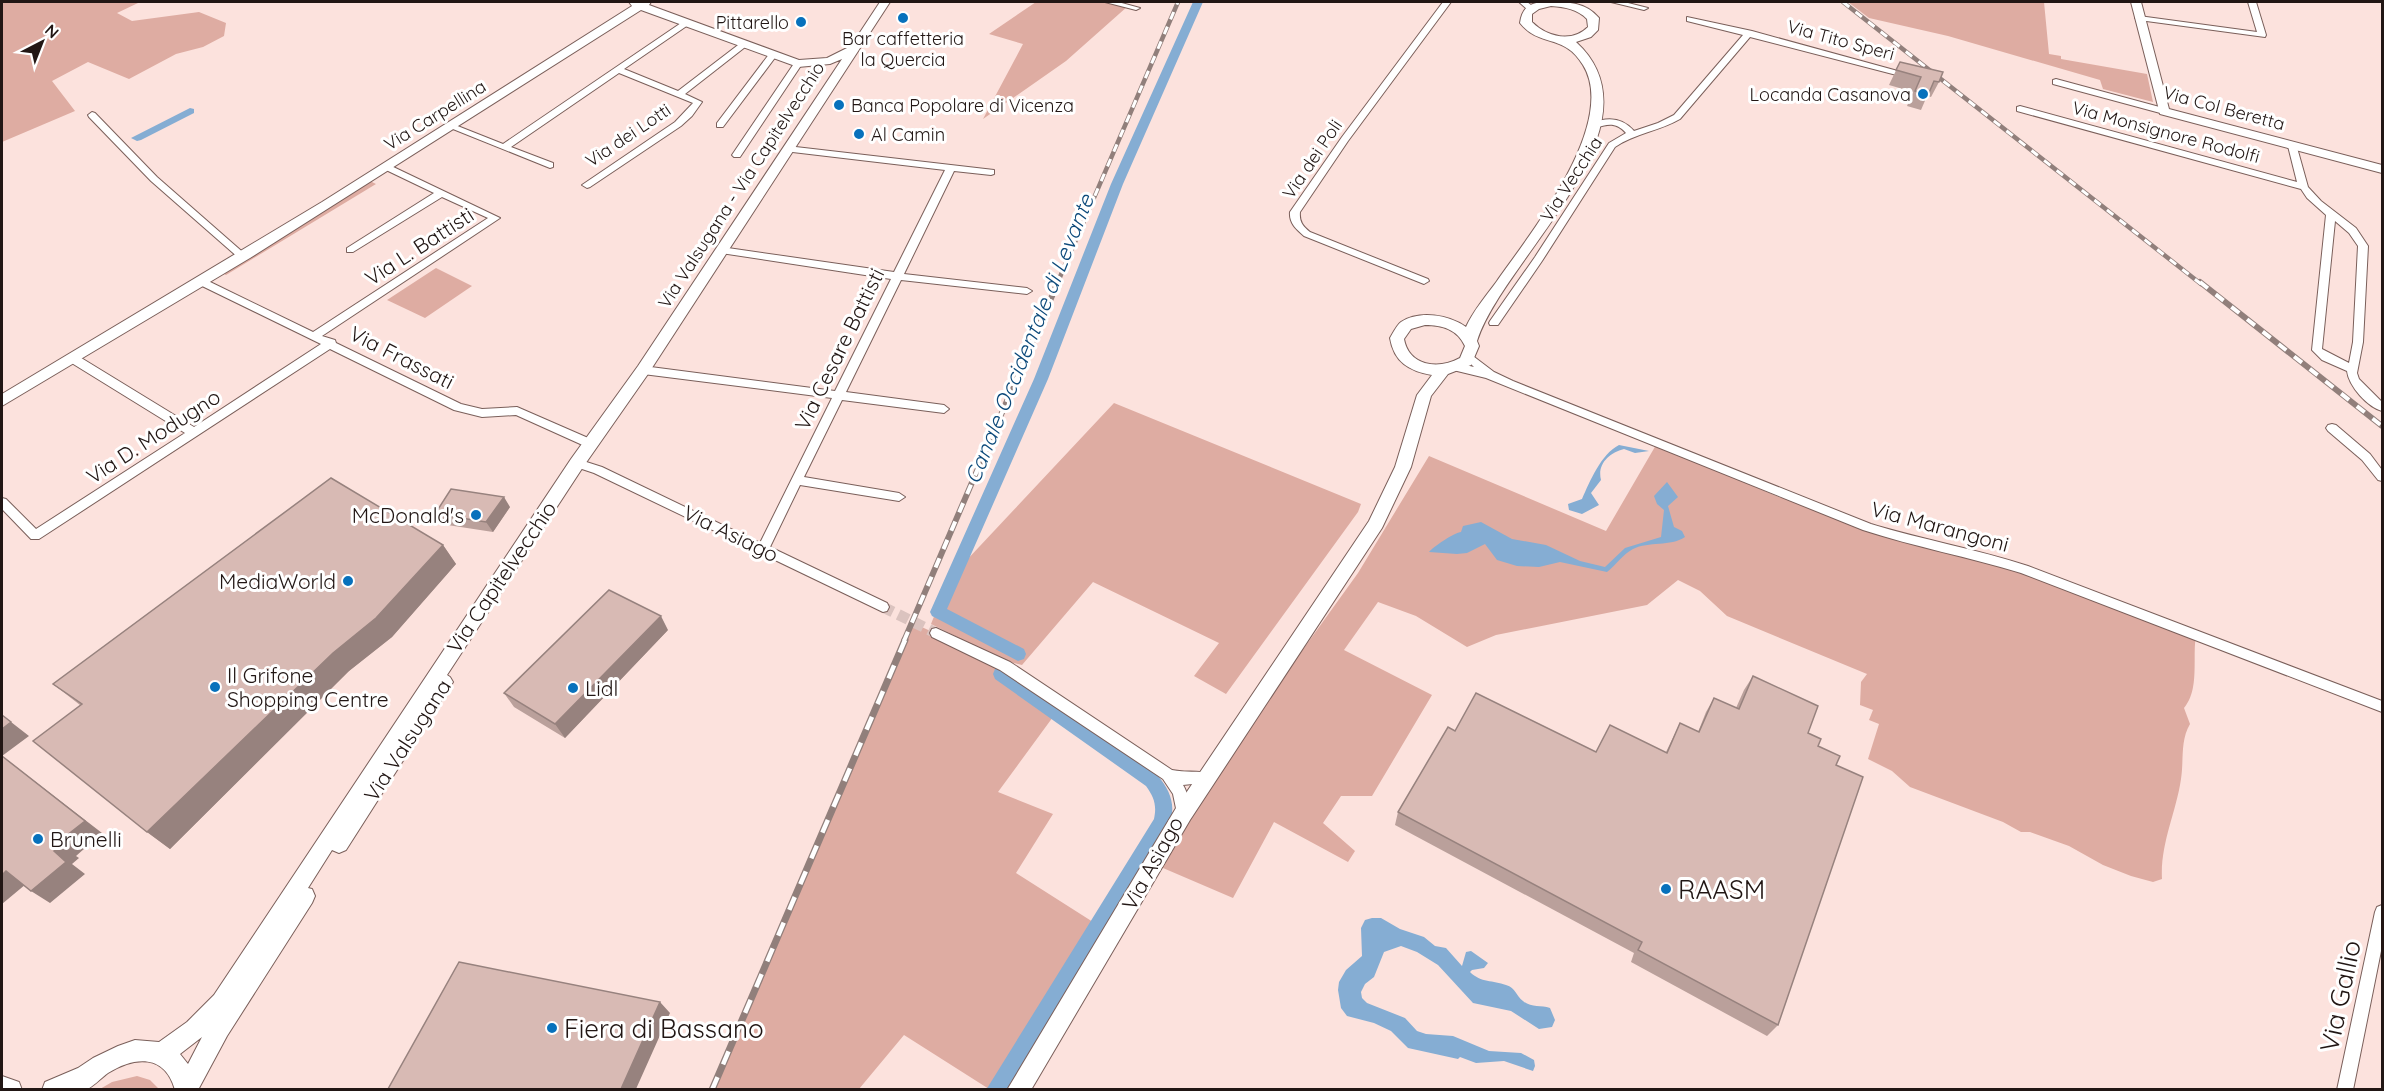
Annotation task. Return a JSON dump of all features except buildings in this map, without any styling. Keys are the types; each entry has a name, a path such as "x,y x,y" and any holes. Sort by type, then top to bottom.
{"main road":[{"name":"Via Valsugana - Via Capitelvecchio","path":"630,390 787,149 814,74 838,72 885,2"},
{"path":"2136,2 2164,111"},
{"path":"638,3 773,55 814,74 838,72"},
{"name":"Via Carpellina","path":"2,401 202,282 452,127 638,3"},
{"path":"1532,4 1567,4 1589,14 1593,18 1594,28 1579,38 1565,39 1545,36 1530,28 1525,17 1532,4"},
{"path":"1470,340 1478,318 1532,243 1580,160 1595,125 1599,93 1596,76 1582,52 1579,38"},
{"path":"1565,39 1582,52"},
{"path":"814,74 856,45"},
{"name":"Via Col Beretta","path":"2164,111 2382,169"},
{"path":"1183,814 1376,524 1403,467 1424,395 1420,374 1413,364 1399,352 1397,338 1401,331 1406,326 1424,320 1478,318"},
{"path":"1424,395 1450,368 1469,357 1472,346 1470,340 1460,329 1444,321"},
{"path":"1413,364 1433,370 1450,368"},
{"name":"Via Capitelvecchio","path":"162,1052 180,1042 198,1027 221,1002 581,464 591,444 630,390"},
{"name":"Via Valsugana","path":"186,1089 225,1019 630,390"},
{"name":"Via Asiago","path":"1018,1089 1183,814"},
{"path":"53,1089 71,1083 108,1062 138,1050 162,1052 173,1059 180,1068 186,1089"},
{"path":"72,1089 92,1071"},
{"path":"2,1087 11,1089"}],"street":[{"path":"1109,2 1136,8"},
{"name":"Via dei Poli","path":"1424,281 1307,234 1294,219 1295,212 1345,139 1447,2"},
{"path":"1615,2 1644,8"},
{"path":"2139,18 2262,35 2252,2"},
{"name":"Via Tito Speri","path":"1690,19 1924,80"},
{"path":"506,146 687,23"},
{"name":"Via Vecchia","path":"1494,322 1539,259 1607,152 1618,139 1677,117 1749,33"},
{"name":"Via dei Lotti","path":"680,93 745,44"},
{"path":"720,125 773,55"},
{"name":"Via dei Lotti","path":"587,185 689,114 698,102 618,70"},
{"path":"737,155 814,74"},
{"name":"Via Col Beretta","path":"2056,82 2164,111"},
{"path":"1598,107 1613,120 1623,124 1631,133"},
{"name":"Via Monsignore Rodolfi","path":"2020,109 2304,186"},
{"path":"92,114 154,179 243,257"},
{"path":"1595,125 1613,120"},
{"path":"452,127 506,146 550,165"},
{"path":"2293,146 2304,186 2331,215 2359,234 2363,246 2358,342 2351,369 2354,380 2382,407"},
{"path":"787,149 991,172"},
{"name":"Via L. Battisti","path":"315,336 495,218 387,167"},
{"name":"Via Cesare Battisti","path":"763,549 951,167"},
{"name":"Via L. Battisti","path":"350,250 441,193"},
{"path":"2331,215 2317,350 2351,369"},
{"path":"721,250 896,276 1027,291"},
{"name":"Via Frassati","path":"202,282 458,407 482,413 517,411 591,444"},
{"name":"Via D. Modugno","path":"2,502 35,536 331,343"},
{"name":"Via Marangoni","path":"1469,357 1490,375"},
{"path":"74,359 193,432"},
{"name":"Via Marangoni","path":"1450,368 1490,375 1867,527 1904,539 1970,553 2024,569 2382,708"},
{"path":"643,370 944,408"},
{"path":"2332,428 2366,457 2382,477"},
{"name":"Via Asiago","path":"581,464 884,607"},
{"path":"797,480 899,497"},
{"name":"Via Asiago","path":"936,633 1005,666 1167,775 1180,792 1183,814"},
{"path":"1167,775 1183,779 1206,778"},
{"name":"Via Gallio","path":"2345,1089 2382,912"}],"shaded area":[{"path":"2,2 134,2 138,3 117,13 132,21 199,12 226,23 224,36 203,47 176,54 129,79 88,62 52,81 75,111 2,142"},
{"path":"1036,2 1110,2 1128,6 1066,61 983,119 1023,44 989,34"},
{"path":"1848,2 2044,2 2049,54 2061,56 2061,59 2147,74 2153,102 2103,89 2100,80 1948,36 1869,18"},
{"path":"370,181 376,184 226,275 224,274"},
{"path":"436,268 472,286 425,318 387,300"},
{"path":"1114,403 1361,504 1358,512 1226,694 1194,676 1219,643 1093,582 1022,665 1005,661 931,624 949,579"},
{"path":"1656,445 1781,498 1784,495 1849,521 1984,557 2196,635 2194,683 2184,708 2190,724 2184,744 2179,792 2163,853 2162,879 2153,882 2131,876 2103,865 2069,846 2030,832 2021,832 2003,822 1910,787 1892,771 1868,759 1879,724 1869,720 1873,710 1860,705 1861,682 1867,674 1727,616 1700,591 1678,580 1647,605 1496,635 1467,647 1416,616 1378,602 1344,650 1432,695 1372,796 1341,796 1323,823 1355,851 1348,862 1274,822 1233,898 1156,865 1255,716 1358,573 1429,456 1606,531"},
{"path":"913,623 963,646 1061,706 998,792 1053,814 1016,873 1104,929 1008,1089 989,1089 904,1035 859,1089 714,1090"},
{"path":"137,1076 150,1080 159,1089 100,1089 112,1082"}],"water":[{"path":"1619,445 1649,451 1635,453 1624,449 1609,456 1601,469 1601,480 1591,493 1599,505 1582,514 1569,510 1568,504 1582,499 1601,461"},
{"path":"1667,482 1678,497 1668,506 1674,527 1682,531 1685,537 1673,542 1633,549 1607,572 1560,562 1539,567 1517,566 1497,560 1485,544 1467,553 1429,552 1444,540 1461,532 1463,526 1481,522 1512,539 1546,545 1580,561 1605,567 1625,548 1661,537 1664,510 1657,504 1654,496"},
{"path":"1381,918 1400,929 1424,937 1435,946 1446,948 1462,966 1466,952 1471,951 1488,963 1484,968 1472,970 1470,972 1474,976 1509,986 1529,1005 1550,1008 1555,1020 1552,1027 1539,1029 1511,1011 1473,1003 1438,965 1417,952 1401,946 1384,952 1374,977 1365,984 1361,992 1362,998 1367,1003 1405,1018 1417,1031 1426,1034 1453,1036 1489,1051 1521,1053 1534,1060 1533,1071 1504,1061 1476,1063 1460,1057 1458,1059 1408,1048 1391,1031 1374,1023 1347,1016 1341,1008 1339,982 1346,970 1362,956 1361,928 1365,920"}],"waterway":[{"name":"Canale Occidentale di Levante","path":"1018,654 938,612 1041,379 1117,184 1198,2"},
{"path":"137,138 190,111"},
{"name":"Canale Occidentale di Levante","path":"996,1090 1162,821 1164,809 1159,790 1152,781 1001,674"}],"tunnel":[{"path":"883,607 936,633"}],"railway":[{"path":"1057,284 1178,2"},
{"path":"1843,2 2201,284"},
{"path":"904,641 1058,282"},
{"path":"2200,282 2382,426"},
{"path":"712,1090 905,640"}],"place":[{"name":"Bar caffetteria la Quercia","path":"903,18"},
{"name":"Pittarello","path":"801,22"},
{"name":"Locanda Casanova","path":"1923,94"},
{"name":"Banca Popolare di Vicenza","path":"839,105"},
{"name":"Al Camin","path":"859,134"},
{"name":"McDonald's","path":"476,515"},
{"name":"MediaWorld","path":"348,581"},
{"name":"Il Grifone Shopping Centre","path":"215,687"},
{"name":"Lidl","path":"573,688"},
{"name":"Brunelli","path":"38,839"},
{"name":"RAASM","path":"1666,889"},
{"name":"Fiera di Bassano","path":"552,1028"}]}
